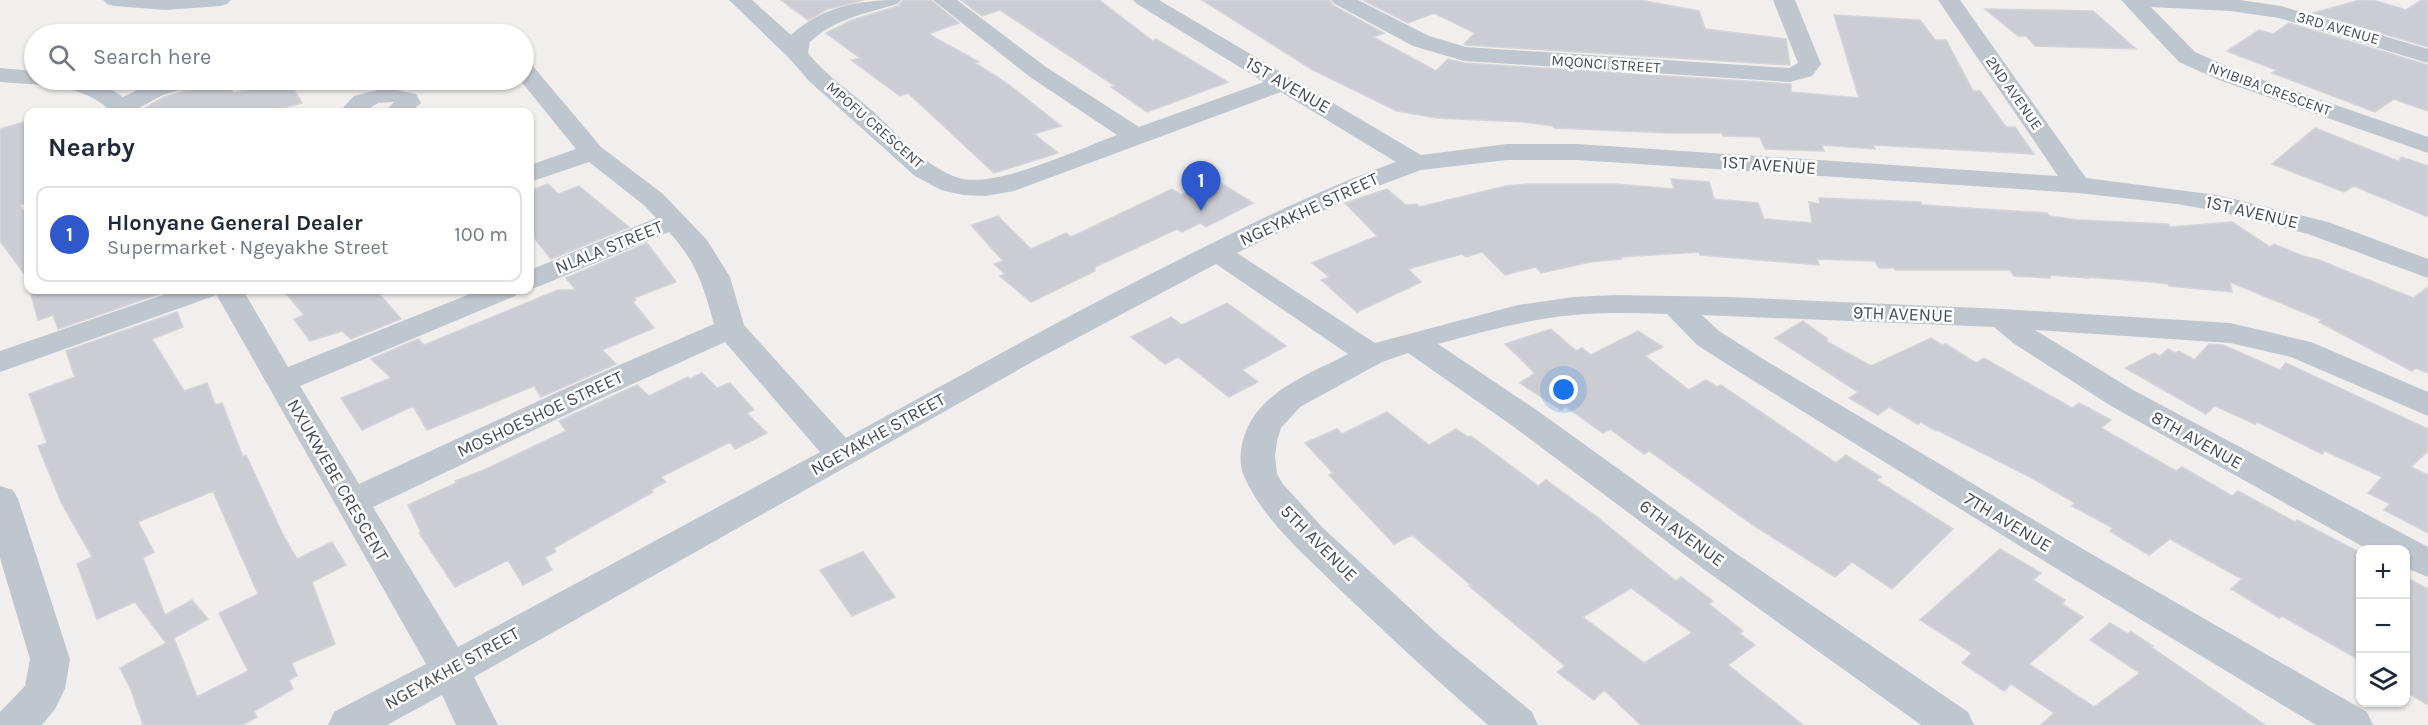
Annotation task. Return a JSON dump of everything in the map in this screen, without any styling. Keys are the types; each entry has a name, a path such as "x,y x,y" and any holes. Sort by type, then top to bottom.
{"street":[{"path":"114,0 166,4 220,0"},
{"name":"MPOFU CRESCENT","path":"740,0 797,53 820,78 917,163 951,184 978,188 1005,185 1282,83"},
{"path":"797,53 799,40 816,26 843,14 890,0"},
{"path":"944,0 1071,97 1137,136"},
{"name":"1ST AVENUE","path":"1144,0 1417,163 1507,152 1577,152 2078,185 2177,196 2259,213 2318,228 2428,269"},
{"name":"MQONCI STREET","path":"1342,0 1421,41 1464,54 1790,75 1804,71 1810,64 1784,0"},
{"name":"2ND AVENUE","path":"1949,0 2078,185"},
{"name":"NYIBIBA CRESCENT","path":"2132,0 2182,52 2198,63 2428,145"},
{"name":"3RD AVENUE","path":"2139,0 2230,5 2281,12 2428,56"},
{"path":"0,75 24,77"},
{"path":"534,82 592,152 654,200 674,220"},
{"path":"93,90 120,108"},
{"path":"126,108 155,90"},
{"path":"355,108 378,95 397,95 408,99 409,103 402,108"},
{"path":"534,173 592,152"},
{"name":"NGEYAKHE STREET","path":"349,725 605,587 1021,355 1217,252 1342,190 1417,163"},
{"name":"NLALA STREET","path":"534,278 674,220 696,246 715,277 730,328"},
{"path":"1217,252 1371,355"},
{"path":"0,362 193,294"},
{"name":"NXUKWEBE CRESCENT","path":"231,294 351,503 450,669 477,725"},
{"path":"281,382 496,294"},
{"name":"9TH AVENUE","path":"1371,355 1412,341 1518,315 1573,306 1675,305 2002,318 2195,329 2251,336 2300,349 2326,359 2428,405"},
{"name":"7TH AVENUE","path":"1675,305 1708,338 1752,366 2084,568 2352,725"},
{"name":"8TH AVENUE","path":"2002,318 2032,342 2132,404 2393,545"},
{"path":"730,328 842,454"},
{"name":"MOSHOESHOE STREET","path":"351,503 562,403 730,328"},
{"name":"6TH AVENUE","path":"1412,341 1526,419 1718,560 1953,725"},
{"name":"5TH AVENUE","path":"1371,355 1288,399 1276,411 1265,427 1260,441 1258,456 1260,474 1276,500 1310,538 1427,648 1516,725"},
{"path":"0,499 50,659 50,679 39,700 14,725"},
{"path":"2410,554 2428,563"}],"building":[{"path":"781,0 864,0 828,9 808,20"},
{"path":"903,0 931,0 959,23 928,34 979,62 975,63 1008,84 1061,126 1034,134 1058,153 994,173 908,93 900,96 851,60 860,58 826,33 852,20 898,6"},
{"path":"961,0 1099,0 1153,41 1156,39 1228,82 1147,112 1111,87 1115,86 1000,10 982,16"},
{"path":"1202,0 1329,0 1334,6 1384,33 1373,37 1436,71 1448,59 1464,63 1791,84 1791,92 1859,98 1834,15 1920,20 1935,40 1946,40 1973,91 1980,91 2006,127 2015,127 2034,154 1873,145 1875,149 1822,145 1824,151 1765,149 1760,137 1723,136 1722,133 1554,128 1524,122 1437,118 1397,111 1313,70"},
{"path":"1363,0 1639,0 1699,11 1705,29 1786,39 1790,65 1466,45 1464,44 1475,33 1434,13 1408,23"},
{"path":"2360,0 2373,0 2406,10 2422,0 2428,0 2428,47 2313,13"},
{"path":"1985,9 2093,11 2136,49 2035,46 2026,36 2018,36"},
{"path":"2289,23 2428,65 2428,111 2394,99 2375,112 2272,73 2276,70 2227,51 2259,30 2273,34"},
{"path":"188,90 231,90 234,93 246,90 294,90 302,103 283,108 145,108 164,97"},
{"path":"24,122 24,204 20,205 24,212 24,274 0,241 0,129"},
{"path":"2315,128 2398,161 2402,157 2428,166 2428,217 2354,186 2344,192 2272,164"},
{"path":"1214,179 1253,203 1206,227 1200,223 1182,232 1177,229 1095,267 1095,271 1031,302 1000,276 1005,274 994,264 1003,261 971,225 998,216 1031,249 1066,233 1071,237 1172,189 1181,195"},
{"path":"1671,179 1709,182 1714,199 1758,203 1764,219 1812,223 1809,202 1820,204 1819,198 1920,202 1922,205 2047,213 2050,216 2077,220 2168,224 2170,227 2232,222 2270,247 2274,244 2319,260 2413,298 2428,287 2428,373 2416,368 2412,371 2319,322 2322,320 2230,282 2232,292 2169,286 2153,282 2087,277 2014,276 2010,270 1895,270 1894,268 1879,268 1875,261 1817,259 1819,265 1700,255 1699,252 1620,257 1622,259 1590,262 1541,273 1536,267 1505,275 1482,252 1466,257 1462,254 1408,269 1421,282 1357,312 1321,280 1329,277 1312,263 1377,236 1345,203 1387,189 1406,205 1417,204 1419,207 1506,186 1615,184 1674,189"},
{"path":"548,184 558,194 579,186 629,227 551,259 534,238 534,189"},
{"path":"647,243 676,282 634,298 636,300 633,302 654,328 602,350 616,364 541,397 534,386 427,430 413,406 362,430 341,398 391,378 371,359 418,339 424,345 558,290 576,290 566,278"},
{"path":"159,294 58,329 53,315 38,320 31,295"},
{"path":"286,294 379,294 401,319 351,339 342,331 310,341 294,319 304,315"},
{"path":"1227,303 1286,346 1242,370 1258,382 1229,397 1178,357 1165,364 1131,337 1171,317 1182,325"},
{"path":"177,312 183,327 152,339 184,391 207,383 215,405 222,403 243,457 246,455 282,533 297,559 332,542 346,565 312,582 335,644 292,663 297,676 289,680 293,689 254,711 257,717 242,725 141,725 143,724 131,690 120,668 166,643 135,602 97,619 77,564 92,557 62,504 38,446 47,443 29,394 75,377 66,351","holes":["213,491 258,594 219,613 248,671 197,697 174,638 208,619 192,600 165,615 143,558 154,552 138,522"]},
{"path":"1803,321 1828,339 1826,341 1871,366 1931,338 1942,345 1946,344 1976,363 1984,358 2072,408 2079,403 2111,420 2101,428 2176,471 2182,467 2232,496 2238,491 2295,522 2297,520 2356,550 2356,658 2282,616 2279,618 2231,589 2242,579 2170,539 2149,555 2110,531 2113,528 2072,506 2075,503 2030,477 1921,422 1918,424 1889,407 1878,415 1849,398 1858,392 1775,338"},
{"path":"1551,329 1576,351 1582,348 1591,355 1638,331 1663,347 1645,356 1689,390 1706,380 1717,387 1721,385 1836,463 1846,455 1881,477 1876,480 1953,529 1892,589 1852,562 1835,577 1753,525 1649,451 1644,454 1610,429 1603,433 1566,407 1561,410 1520,383 1535,373 1505,344"},
{"path":"2209,344 2223,345 2280,370 2286,363 2428,429 2428,451 2411,467 2428,475 2428,533 2384,510 2390,504 2368,493 2382,477 2325,451 2322,454 2257,422 2255,424 2215,406 2206,414 2125,368 2154,353 2160,356 2168,349 2175,353 2179,351 2194,360"},
{"path":"702,373 717,388 730,383 754,410 747,413 767,433 735,449 730,442 661,477 666,482 651,490 653,492 554,548 556,552 545,557 552,570 523,585 508,560 455,587 419,533 421,532 408,505 566,431 559,421 637,385 649,396 688,377 690,379"},
{"path":"1387,412 1429,445 1456,429 1468,437 1471,436 1538,486 1546,480 1597,517 1676,581 1681,577 1713,601 1709,604 1743,631 1739,633 1755,645 1728,665 1803,725 1641,725 1604,690 1594,700 1557,672 1565,666 1412,535 1394,544 1329,475 1333,473 1305,443 1337,429 1342,434","holes":["1631,588 1692,633 1644,663 1583,617"]},
{"path":"2000,549 2041,573 2033,580 2065,600 2062,604 2083,617 2029,664 2094,707 2140,673 2090,640 2110,623 2128,634 2131,632 2153,646 2151,647 2265,725 2041,725 2054,713 2011,684 2004,691 1962,663 1972,653 1920,620"},
{"path":"863,552 895,597 852,616 820,570"},
{"path":"2410,579 2428,589 2428,705 2410,694"}],"place":[{"name":"Hlonyane General Dealer","path":"1201,211"}]}
